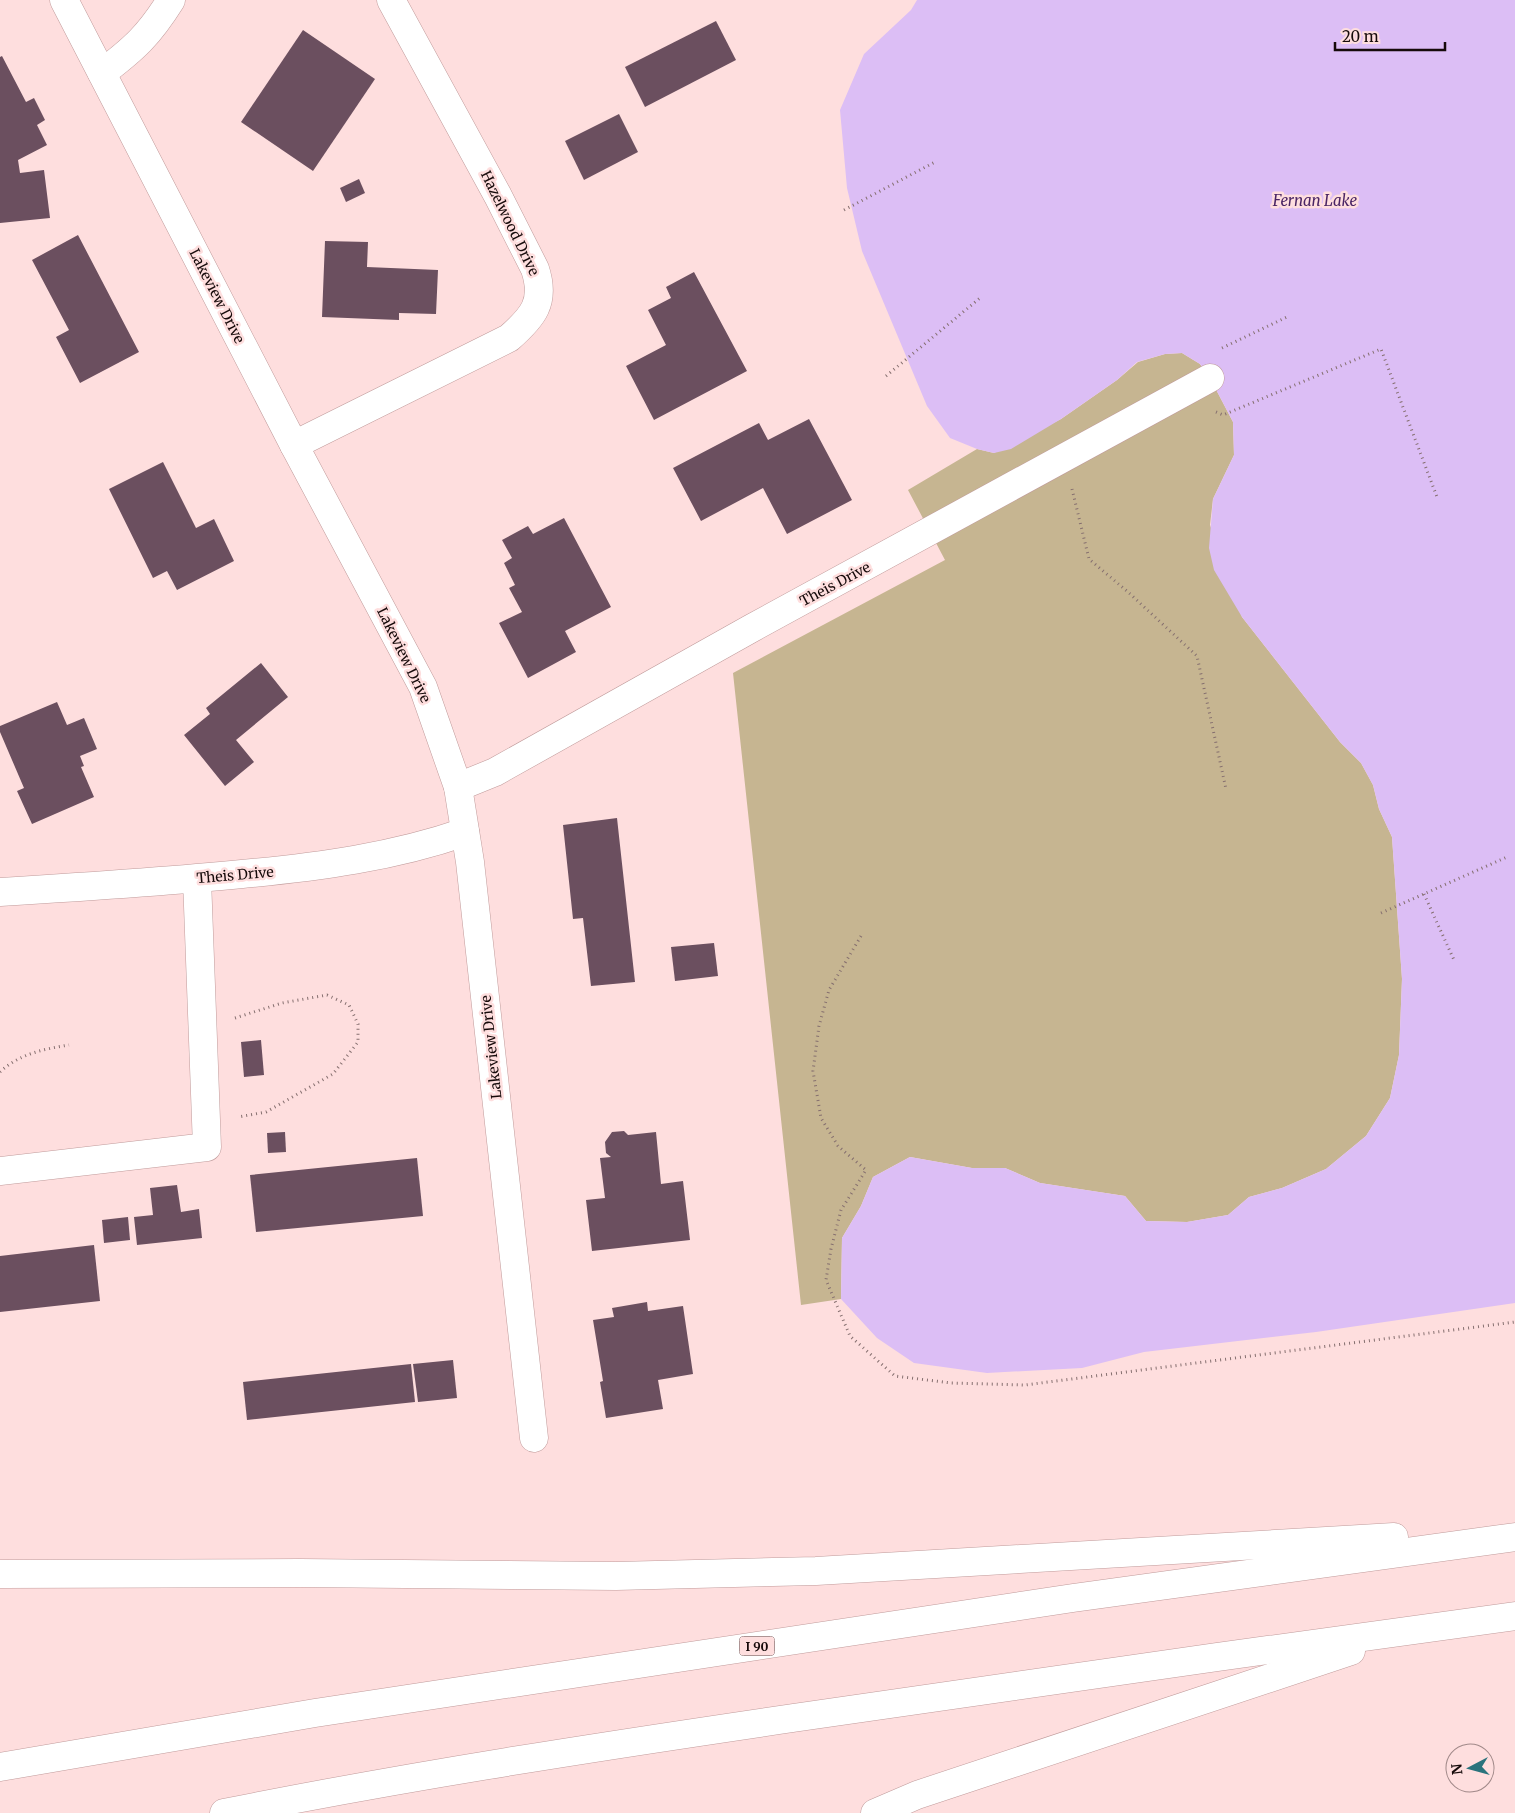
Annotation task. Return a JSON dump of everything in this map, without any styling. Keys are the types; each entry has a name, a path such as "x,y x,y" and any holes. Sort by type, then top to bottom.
{"main road":[{"name":"Lakeview Drive","path":"64,0 294,445 423,687 458,787 465,832 534,1438"},
{"path":"102,73 130,52 152,31 171,0"},
{"name":"Hazelwood Drive","path":"294,445 509,338 527,322 538,300 539,280 535,269 498,196 391,0"},
{"name":"Theis Drive","path":"458,787 495,772 743,633 1210,378"},
{"name":"Theis Drive","path":"0,892 197,879 326,866 424,846 465,832"},
{"path":"0,1171 207,1147 197,879"},
{"path":"0,1574 300,1573 516,1577 816,1571 1515,1530"},
{"name":"I 90","path":"0,1767 315,1713 1073,1598 1515,1537"},
{"path":"224,1813 368,1784 544,1755 994,1688 1515,1616"},
{"path":"875,1813 917,1794 1418,1630"}],"path":[{"path":"844,210 935,162"},
{"path":"886,376 980,298"},
{"path":"1217,351 1287,317"},
{"path":"1222,415 1381,349 1437,497"},
{"path":"1066,457 1088,559 1128,592 1197,656 1226,789"},
{"path":"1381,913 1507,857"},
{"path":"1424,894 1454,960"},
{"path":"861,936 829,990 819,1026 813,1071 820,1118 838,1146 866,1170 841,1210 831,1249 826,1280 850,1336 895,1376 951,1383 1025,1385 1515,1322"},
{"path":"203,1029 282,1003 327,995 349,1005 358,1024 358,1042 333,1074 266,1112 206,1123"},
{"path":"0,1072 7,1065 39,1050 69,1045"}],"shaded area":[{"path":"1182,353 1200,364 1210,378 1233,422 1234,455 1213,499 1210,525 1242,617 1340,742 1361,763 1373,785 1379,809 1392,837 1402,979 1399,1055 1390,1098 1366,1136 1326,1169 1282,1188 1249,1197 1228,1215 1187,1222 1146,1221 1125,1196 1040,1183 1005,1168 972,1168 910,1157 873,1177 861,1206 842,1238 841,1299 801,1305 733,673 945,560 908,490 977,449 994,453 1061,419 1117,380 1138,362 1165,354"}],"water":[{"name":"Fernan Lake","path":"917,0 1515,0 1515,1303 1316,1332 1144,1352 1082,1368 987,1373 914,1363 877,1338 841,1299 842,1238 861,1206 873,1177 910,1157 972,1168 1005,1168 1040,1183 1125,1196 1146,1221 1187,1222 1228,1215 1249,1197 1282,1188 1326,1169 1366,1136 1390,1098 1399,1055 1402,979 1392,837 1379,809 1373,785 1361,763 1340,742 1242,617 1214,570 1209,548 1213,499 1234,455 1233,422 1210,378 1200,364 1182,353 1165,354 1137,362 1117,380 1061,419 1011,449 994,453 977,449 950,438 927,406 862,251 847,188 840,110 864,54 911,10"}],"building":[{"path":"716,21 736,60 645,107 625,67"},
{"path":"303,30 375,79 313,171 241,122"},
{"path":"2,56 26,102 34,98 45,120 37,125 47,145 18,160 20,173 44,170 50,218 0,223 0,57"},
{"path":"619,114 638,152 584,180 565,141"},
{"path":"359,179 365,193 346,202 340,188"},
{"path":"78,235 139,352 80,383 56,337 69,330 32,260"},
{"path":"325,241 368,242 367,267 438,270 436,314 399,313 399,320 322,317"},
{"path":"694,272 747,371 654,420 626,366 666,345 648,310 671,298 666,287"},
{"path":"809,419 852,500 787,534 763,488 701,521 673,468 759,423 768,440"},
{"path":"163,462 196,528 214,519 234,561 177,590 167,571 153,578 109,489"},
{"path":"564,518 611,607 565,631 576,652 528,678 499,623 522,612 509,588 515,585 504,563 512,558 502,540 528,526 533,534"},
{"path":"261,663 288,697 236,740 254,762 225,786 184,735 210,714 206,708"},
{"path":"57,702 67,725 84,718 97,749 80,756 84,766 81,767 94,797 32,824 17,791 24,788 0,732 0,726"},
{"path":"617,818 635,982 591,986 583,918 573,919 563,825"},
{"path":"714,943 718,976 675,981 671,947"},
{"path":"261,1040 264,1075 244,1077 241,1042"},
{"path":"624,1131 628,1135 656,1132 661,1184 683,1181 690,1240 592,1251 586,1200 605,1198 600,1158 611,1157 606,1153 605,1142 612,1132"},
{"path":"285,1132 286,1152 268,1153 267,1133"},
{"path":"417,1158 423,1216 256,1232 250,1175"},
{"path":"177,1185 181,1212 199,1209 202,1238 137,1245 134,1217 153,1215 150,1188"},
{"path":"128,1217 130,1240 104,1243 102,1220"},
{"path":"94,1245 100,1301 0,1312 0,1256"},
{"path":"647,1302 648,1311 683,1306 693,1374 658,1380 663,1409 606,1418 600,1382 603,1381 593,1320 614,1317 612,1308"},
{"path":"453,1360 457,1398 418,1402 413,1364"},
{"path":"411,1364 415,1402 247,1420 243,1382"}]}
